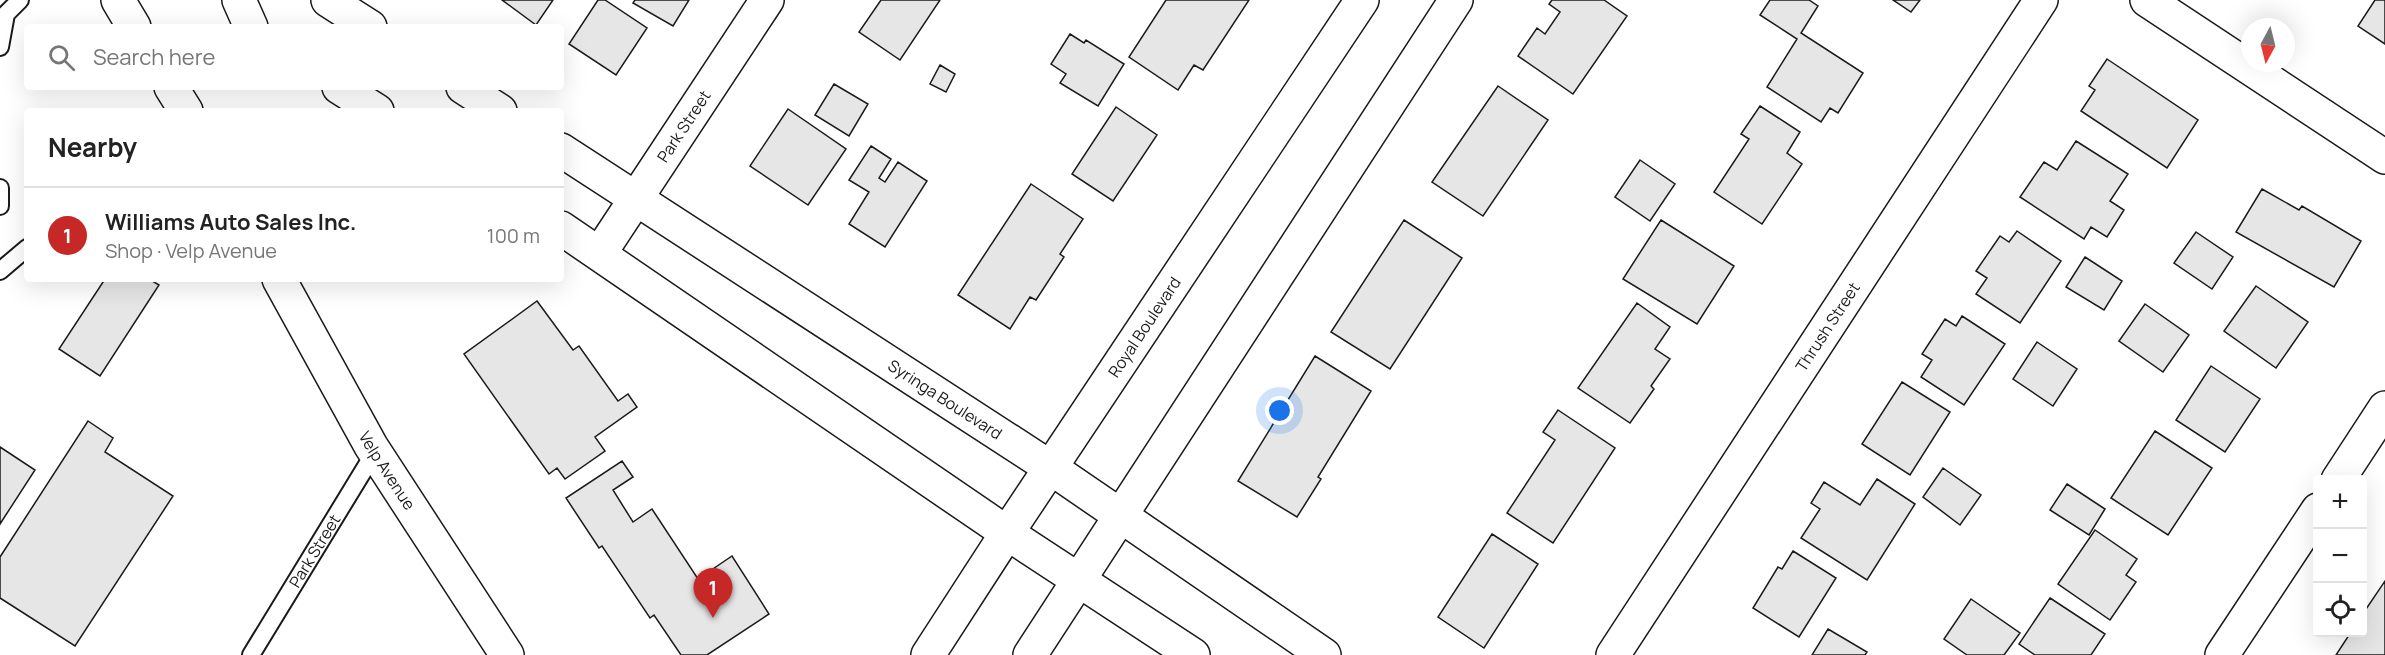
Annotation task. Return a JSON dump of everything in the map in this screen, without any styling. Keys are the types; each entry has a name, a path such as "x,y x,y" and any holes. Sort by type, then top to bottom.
{"street":[{"path":"118,0 133,24"},
{"path":"239,0 250,24"},
{"path":"328,0 365,24"},
{"name":"Park Street","path":"600,253 767,0"},
{"name":"Royal Boulevard","path":"928,655 1362,0"},
{"path":"1030,655 1456,0"},
{"name":"Thrush Street","path":"1612,655 2041,0"},
{"path":"2147,0 2385,157"},
{"path":"173,90 184,108"},
{"path":"344,90 372,108"},
{"path":"468,90 495,108"},
{"name":"Syringa Boulevard","path":"564,152 1050,468 1324,655"},
{"path":"564,230 1007,533 1193,655"},
{"name":"Velp Avenue","path":"281,282 371,447 507,655"},
{"path":"2341,475 2385,408"},
{"path":"2222,655 2313,518"}],"lane":[{"path":"0,47 6,14 20,0"},
{"path":"0,188 0,206"},
{"path":"0,271 24,251"},
{"name":"Park Street","path":"251,655 370,460 371,447"}],"building":[{"path":"502,0 553,0 535,24"},
{"path":"598,0 605,0 647,28 616,75 569,44"},
{"path":"635,0 689,0 673,26 633,3"},
{"path":"881,0 940,0 900,60 859,32"},
{"path":"1166,0 1249,0 1203,70 1194,65 1178,90 1129,57"},
{"path":"1552,0 1604,0 1627,16 1573,94 1518,56 1537,28 1545,34 1560,12 1549,4"},
{"path":"1770,0 1809,0 1818,6 1801,33 1863,73 1838,113 1830,108 1821,122 1767,87 1797,39 1760,15"},
{"path":"1893,0 1920,0 1911,12"},
{"path":"2375,0 2385,0 2385,44 2358,26"},
{"path":"1070,34 1084,43 1086,40 1124,64 1098,106 1060,83 1066,74 1051,64"},
{"path":"2107,59 2198,120 2167,168 2081,111 2095,90 2089,86"},
{"path":"940,65 955,74 946,92 930,84"},
{"path":"834,84 868,104 849,136 815,115"},
{"path":"1498,86 1548,120 1483,216 1432,182"},
{"path":"1760,106 1800,132 1787,153 1802,164 1762,224 1714,192 1749,139 1741,134"},
{"path":"1116,107 1157,135 1113,201 1072,174"},
{"path":"788,109 846,149 808,205 750,166"},
{"path":"2076,141 2128,174 2110,201 2124,210 2107,237 2091,227 2084,239 2020,197 2044,162 2057,170"},
{"path":"871,146 891,159 879,178 885,182 898,162 927,181 885,247 849,224 869,192 849,180"},
{"path":"1640,160 1675,184 1650,221 1615,197"},
{"path":"1031,184 1083,219 1060,254 1064,257 1036,300 1030,297 1010,329 958,295"},
{"path":"2262,189 2299,210 2302,206 2361,241 2334,287 2236,232"},
{"path":"1404,220 1462,258 1390,369 1331,332"},
{"path":"1661,220 1734,266 1697,324 1623,279"},
{"path":"2017,231 2061,261 2020,323 1976,294 1987,278 1976,271 2000,236 2009,242"},
{"path":"2196,232 2233,257 2212,289 2174,263"},
{"path":"2085,257 2122,281 2104,310 2066,287"},
{"path":"103,282 154,282 159,285 100,376 59,349"},
{"path":"2256,286 2308,322 2276,368 2224,331"},
{"path":"537,301 573,350 579,346 618,401 628,394 637,407 595,437 605,451 565,479 557,468 549,474 464,354"},
{"path":"1637,303 1670,327 1655,349 1670,359 1651,386 1654,389 1630,423 1578,388"},
{"path":"2145,304 2189,335 2163,372 2119,341"},
{"path":"1962,316 2005,344 1964,405 1921,377 1932,360 1922,354 1945,319 1956,326"},
{"path":"2037,342 2077,369 2053,406 2013,379"},
{"path":"1315,356 1371,391 1318,477 1321,479 1297,517 1238,481"},
{"path":"2211,366 2260,399 2225,452 2176,420"},
{"path":"1902,382 1950,412 1910,475 1862,444"},
{"path":"1558,410 1615,448 1553,543 1507,513 1555,440 1543,432"},
{"path":"88,421 113,438 105,452 173,496 75,646 0,598 0,557"},
{"path":"2155,431 2212,468 2168,535 2111,498"},
{"path":"0,447 35,470 0,524"},
{"path":"622,461 633,477 613,490 633,522 652,509 698,579 732,556 769,614 707,655 681,655 654,615 650,618 602,546 599,548 566,498"},
{"path":"1943,468 1981,495 1960,525 1923,497"},
{"path":"1877,479 1915,504 1867,580 1801,538 1820,509 1811,503 1824,482 1860,505"},
{"path":"2067,484 2105,509 2089,535 2050,510"},
{"path":"2095,530 2137,559 2126,575 2136,582 2110,620 2058,584"},
{"path":"1492,534 1538,564 1484,648 1438,617"},
{"path":"1793,551 1836,578 1799,637 1753,608 1778,567 1782,569"},
{"path":"2385,581 2385,655 2336,655 2348,637 2367,637 2367,608"},
{"path":"2050,598 2105,634 2091,655 2035,655 2019,644"},
{"path":"1971,599 2020,633 2004,655 1967,655 1944,639"},
{"path":"1828,629 1867,652 1865,655 1812,655"}],"place":[{"name":"Williams Auto Sales Inc.","path":"713,618"}]}
